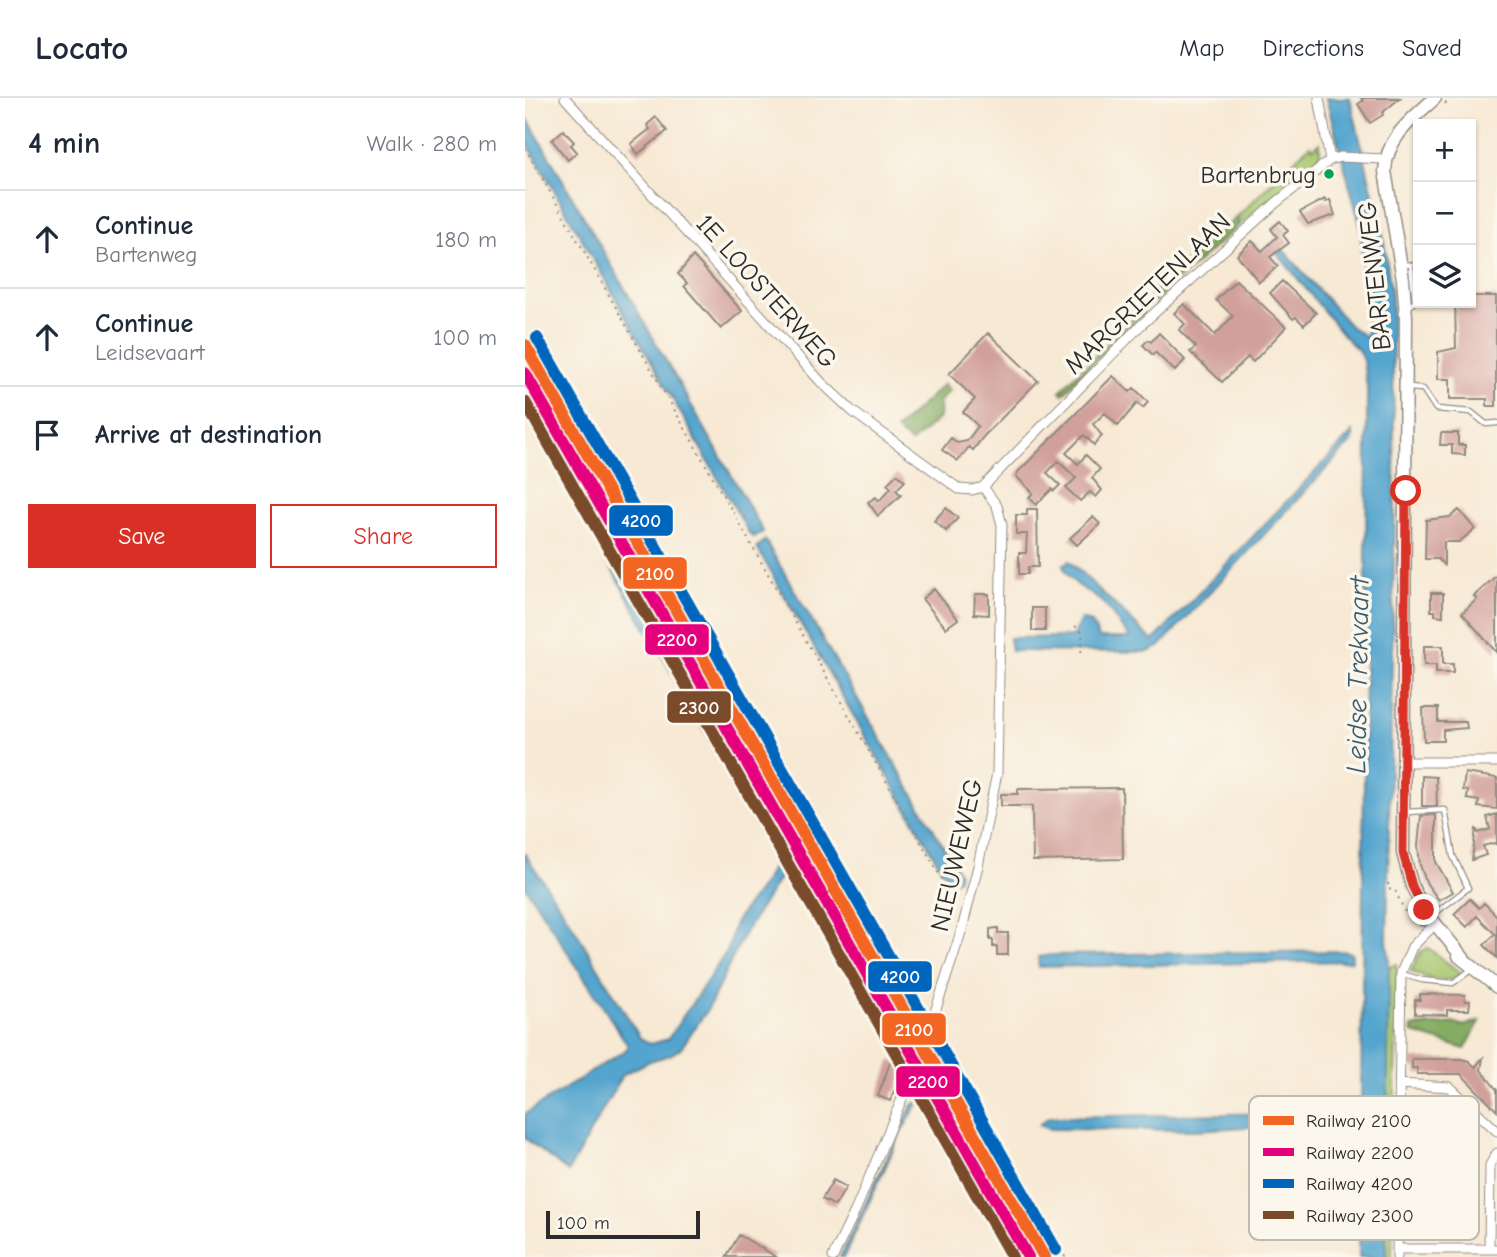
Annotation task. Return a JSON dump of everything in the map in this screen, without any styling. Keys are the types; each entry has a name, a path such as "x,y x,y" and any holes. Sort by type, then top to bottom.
{"main road":[{"path":"1385,159 1394,138 1435,98"},
{"name":"BARTENWEG","path":"1385,159 1405,311 1407,388 1403,723 1399,733 1401,762 1398,853 1401,877 1411,902 1426,924"},
{"path":"1426,924 1450,950 1497,987"}],"street":[{"name":"1E LOOSTERWEG","path":"565,98 821,382 852,411 959,489 983,487"},
{"path":"1319,98 1335,158 1385,159"},
{"name":"MARGRIETENLAAN","path":"983,487 1139,327 1277,202 1335,158"},
{"name":"NIEUWEWEG","path":"833,1257 861,1198 930,1028 970,899 997,773 1002,525 997,506 983,487"},
{"path":"1401,762 1497,762"},
{"path":"1399,1096 1401,974 1412,947 1426,924"},
{"path":"1399,1084 1450,1087 1460,1096"},
{"path":"1479,1114 1497,1131"},
{"path":"1397,1253 1493,1249 1490,1165 1497,1153"}],"lane":[{"path":"1407,388 1423,389 1436,409 1471,412 1486,424 1497,423"},
{"path":"1400,813 1445,810 1453,856 1468,888 1426,924"},
{"path":"1401,974 1422,980 1453,983 1469,963"}],"path":[{"path":"525,148 950,893 970,899"},
{"path":"1075,626 1083,632 1081,654"},
{"path":"1388,883 1388,890 1395,890 1405,912 1426,924"},
{"path":"1403,918 1405,912"},
{"path":"930,1028 1065,1257"}],"green space":[{"path":"1320,143 1320,157 1315,163 1238,226 1238,216 1310,145 1313,148"},
{"path":"1238,216 1238,226 1154,302 1150,295"},
{"path":"1141,310 1144,314 1063,394 1060,391"},
{"path":"944,384 949,391 940,401 939,418 911,443 896,430"},
{"path":"1428,948 1461,973 1450,980 1444,980 1411,971 1421,951"},
{"path":"1397,964 1395,1096 1387,1096 1388,968"},
{"path":"1480,1021 1465,1049 1413,1033 1412,1027 1457,1023 1463,1026"},
{"path":"1386,1240 1392,1240 1392,1257 1386,1257"}],"water":[{"path":"1326,98 1350,98 1383,235 1392,298 1395,504 1387,939 1388,1096 1361,1096 1367,386 1359,351 1273,248 1278,244 1350,326 1366,337 1368,318 1360,224"},
{"path":"525,114 762,529 763,532 754,537 750,535 525,139"},
{"path":"1353,432 1353,440 1159,647 1148,652 1011,651 1009,638 1072,637 1081,619 1092,623 1099,638 1130,638 1102,602 1071,579 1063,565 1069,561 1153,641"},
{"path":"765,540 959,873 958,880 952,881 945,875 757,548"},
{"path":"614,550 619,553 791,859 743,936 708,1009 681,1048 622,1075 568,1172 525,1138 525,1114 627,1049 627,1044 525,886 525,854 573,926 640,1038 651,1044 668,1039 727,951 735,924 769,875 775,857 610,566 607,558"},
{"path":"1345,951 1352,954 1352,961 1039,967 1038,957 1050,955"},
{"path":"919,1102 902,1131 844,1257 840,1257 912,1105"},
{"path":"1249,1114 1249,1127 1195,1130 1050,1129 1039,1125 1049,1117"},
{"path":"1359,1240 1386,1240 1386,1257 1359,1257"}],"building":[{"path":"1361,98 1400,98 1382,113 1383,115 1370,123 1358,104 1363,101"},
{"path":"656,117 667,131 638,154 631,144 650,129 647,125"},
{"path":"563,130 574,142 571,145 577,152 568,160 552,140"},
{"path":"1325,199 1326,202 1330,200 1335,215 1308,224 1300,212"},
{"path":"1280,221 1288,231 1283,235 1289,243 1270,257 1278,266 1259,282 1237,255 1252,241 1262,251 1277,237 1271,229"},
{"path":"693,256 742,311 721,329 684,286 687,283 678,274"},
{"path":"1236,280 1286,327 1253,362 1248,357 1222,382 1190,352 1196,347 1179,330 1185,324 1174,313 1184,304 1215,335 1233,316 1216,300"},
{"path":"1282,281 1316,313 1304,325 1296,317 1293,319 1270,293"},
{"path":"1476,296 1496,296 1496,406 1487,406 1487,399 1450,399 1450,379 1438,379 1438,352 1456,348 1455,308 1476,308"},
{"path":"988,333 1038,381 973,450 969,447 958,461 942,450 951,438 957,443 967,441 978,426 963,412 975,399 949,374"},
{"path":"1159,333 1185,360 1175,371 1155,352 1153,355 1143,345 1148,340 1151,342"},
{"path":"1113,376 1130,392 1134,388 1148,402 1143,408 1137,403 1118,426 1105,413 1093,424 1102,436 1094,445 1084,435 1066,453 1078,464 1086,455 1100,469 1092,478 1102,490 1096,497 1090,492 1080,501 1066,488 1076,478 1058,461 1047,473 1060,485 1036,505 1029,497 1033,493 1016,476 1018,472"},
{"path":"1441,433 1458,433 1458,445 1465,445 1465,455 1452,454 1452,445 1440,445"},
{"path":"897,474 905,481 896,490 901,495 878,516 868,502 876,497 879,501 891,488 887,484"},
{"path":"946,508 958,518 946,531 934,521"},
{"path":"1027,509 1037,509 1038,567 1028,567 1028,574 1019,574 1019,553 1026,553 1027,534 1016,534 1016,515 1027,515"},
{"path":"1459,510 1475,529 1459,542 1444,542 1444,565 1438,559 1425,559 1426,520 1450,517"},
{"path":"1093,517 1100,524 1077,545 1070,538"},
{"path":"1497,575 1497,653 1462,613 1477,599 1474,596"},
{"path":"934,589 958,619 946,628 922,599"},
{"path":"1431,593 1443,593 1443,616 1435,615 1435,611 1431,611"},
{"path":"975,594 989,594 989,615 974,614"},
{"path":"1032,608 1045,608 1045,631 1032,631"},
{"path":"1424,646 1443,646 1443,664 1453,664 1453,673 1436,673 1436,665 1424,665"},
{"path":"1423,708 1438,708 1438,722 1466,722 1467,728 1443,730 1443,741 1424,741"},
{"path":"1465,773 1497,778 1497,809 1478,807 1479,801 1467,799 1468,791 1463,790"},
{"path":"1422,776 1436,777 1437,806 1422,806"},
{"path":"1122,788 1123,859 1033,861 1032,806 1001,806 1001,794 1018,794 1018,789"},
{"path":"1497,814 1497,845 1494,843 1483,846 1486,855 1472,860 1476,828 1478,833 1490,829 1487,817"},
{"path":"1436,815 1436,862 1453,892 1439,900 1427,884 1420,865 1418,846 1421,816"},
{"path":"1470,899 1479,908 1484,903 1497,916 1497,958 1484,945 1495,934 1477,916 1467,927 1454,914"},
{"path":"998,928 998,933 1008,933 1008,955 997,955 997,947 993,947 993,940 990,940 990,929"},
{"path":"1420,994 1465,995 1465,1001 1470,1001 1469,1010 1447,1010 1447,1015 1415,1014 1415,1000 1420,1000"},
{"path":"1483,1058 1481,1070 1497,1090 1497,1111 1461,1074 1417,1074 1417,1068 1412,1068 1412,1059 1461,1059 1469,1061 1475,1067"},
{"path":"891,1060 900,1064 903,1075 890,1101 878,1096"},
{"path":"833,1180 846,1187 835,1206 822,1199"},
{"path":"739,1235 753,1243 776,1257 726,1257"}],"rail line":[{"name":"4200","path":"537,338 1056,1250"},
{"name":"2100","path":"525,345 1044,1257"},
{"name":"2200","path":"525,373 1028,1257"},
{"name":"2300","path":"525,402 1012,1257"}],"place":[{"name":"Bartenbrug","path":"1329,174"}],"route":[{"path":"1406,491 1403,853 1412,886 1424,910"}],"water label":[{"name":"Leidse Trekvaart","path":"1357,675"}]}
